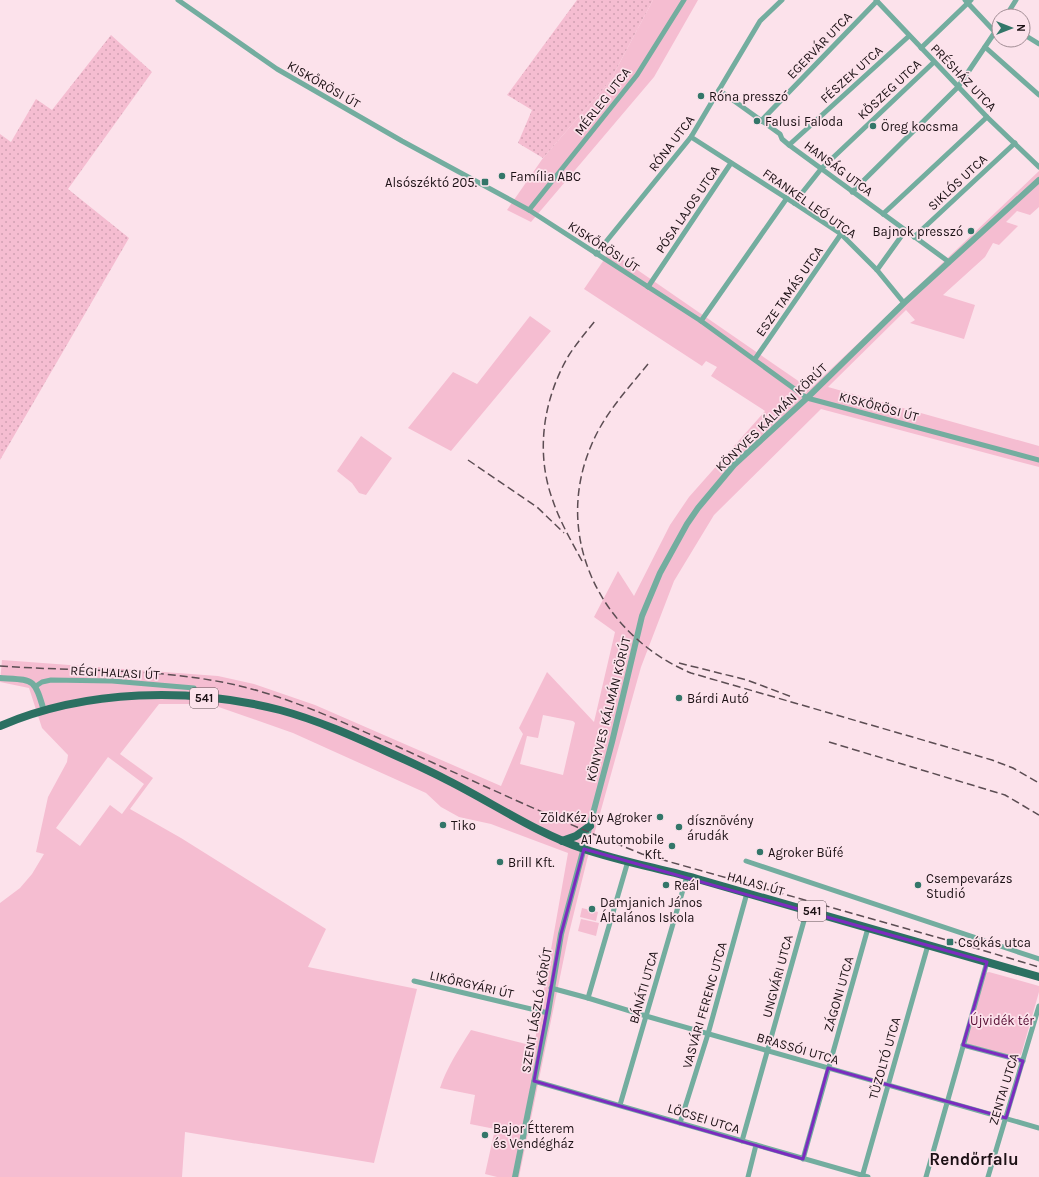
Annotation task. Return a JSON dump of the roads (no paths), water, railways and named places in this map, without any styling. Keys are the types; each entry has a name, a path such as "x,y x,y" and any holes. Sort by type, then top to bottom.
{"main road":[{"name":"HALASI ÚT","path":"44,711 79,702 121,697 161,695 190,696 225,700 275,709 359,738 446,779 562,841 584,849 687,876 1039,977"},
{"name":"541","path":"0,726 44,711"},
{"path":"562,841 576,836 590,826"}],"street":[{"name":"KISKŐRÖSI ÚT","path":"178,0 277,69 402,142 529,210 701,321 807,398 1039,460"},
{"name":"MÉRLEG UTCA","path":"529,210 637,75 684,0"},
{"name":"RÓNA UTCA","path":"596,254 691,137 760,22 782,0"},
{"name":"PRÉSHÁZ UTCA","path":"876,0 958,88 1039,167"},
{"name":"EGERVÁR UTCA","path":"761,121 876,0"},
{"path":"921,48 968,1 991,27"},
{"name":"FÉSZEK UTCA","path":"789,145 909,36"},
{"path":"852,192 958,88 991,38"},
{"path":"985,47 1039,95"},
{"name":"KŐSZEG UTCA","path":"794,202 821,169 934,62"},
{"name":"HANSÁG UTCA","path":"719,90 780,134 782,139 789,145 821,169 949,262"},
{"path":"883,214 987,117"},
{"name":"FRANKEL LEÓ UTCA","path":"691,137 731,164 794,202 841,234 877,270 904,303"},
{"name":"SIKLÓS UTCA","path":"914,237 1015,143"},
{"name":"PÓSA LAJOS UTCA","path":"648,287 731,164"},
{"name":"KÖNYVES KÁLMÁN KÖRÚT","path":"584,849 642,616 660,572 687,524 714,488 734,465 807,398 904,303 1039,180"},
{"path":"701,321 787,198"},
{"path":"877,270 905,231"},
{"name":"ESZE TAMÁS UTCA","path":"755,359 841,234"},
{"path":"0,678 29,680 36,686 44,711"},
{"name":"RÉGI HALASI ÚT","path":"36,686 42,682 51,680 112,681 194,688"},
{"name":"SZENT LÁSZLÓ KÖRÚT","path":"515,1177 548,1013 561,934 584,849"},
{"path":"588,998 628,861"},
{"path":"746,862 1039,959"},
{"name":"BÁNÁTI UTCA","path":"620,1105 687,876"},
{"name":"VASVÁRI FERENC UTCA","path":"680,1123 708,1034 747,893"},
{"name":"UNGVÁRI UTCA","path":"742,1141 807,910"},
{"name":"ZÁGONI UTCA","path":"803,1159 868,928"},
{"name":"TŰZOLTÓ UTCA","path":"864,1176 887,1085 928,945"},
{"path":"926,1177 987,962"},
{"name":"LIKŐRGYÁRI ÚT","path":"414,981 548,1013"},
{"name":"BRASSÓI UTCA","path":"551,988 1039,1128"},
{"name":"ZENTAI UTCA","path":"988,1177 1039,1006"},
{"path":"963,1045 1023,1061"},
{"name":"LŐCSEI UTCA","path":"534,1081 864,1176"},
{"path":"748,1177 756,1145"}],"railway":[{"path":"582,561 556,509 547,483 544,464 544,426 553,390 560,372 569,355 595,321"},
{"path":"648,364 616,403 602,423 591,446 580,481 578,515 582,548 593,580 610,609 632,635 660,656 691,673 992,760 1013,768 1039,783"},
{"path":"468,460 537,507 564,533"},
{"path":"679,663 747,680 792,697"},
{"path":"0,666 122,671 184,676 244,687 265,693 306,707 346,724 553,817 642,854 1039,967"},
{"path":"829,742 1005,795 1039,815"}],"place":[{"name":"Róna presszó","path":"701,96"},
{"name":"Falusi Faloda","path":"757,121"},
{"name":"Öreg kocsma","path":"873,126"},
{"name":"Família ABC","path":"502,176"},
{"name":"Alsószéktó 205.","path":"485,182"},
{"name":"Bajnok presszó","path":"971,231"},
{"name":"Bárdi Autó","path":"679,698"},
{"name":"ZöldKéz by Agroker","path":"660,817"},
{"name":"Tiko","path":"443,825"},
{"name":"dísznövény árudák","path":"679,827"},
{"name":"A1 Automobile Kft.","path":"672,846"},
{"name":"Agroker Büfé","path":"760,852"},
{"name":"Brill Kft.","path":"500,862"},
{"name":"Reál","path":"666,885"},
{"name":"Csempevarázs Studió","path":"918,885"},
{"name":"Damjanich János Általános Iskola","path":"592,909"},
{"name":"Csókás utca","path":"950,942"},
{"name":"Bajor Étterem és Vendégház","path":"485,1135"}],"district":[{"name":"Rendőrfalu","path":"974,1159"}],"park label":[{"name":"Újvidék tér","path":"1002,1020"}]}
